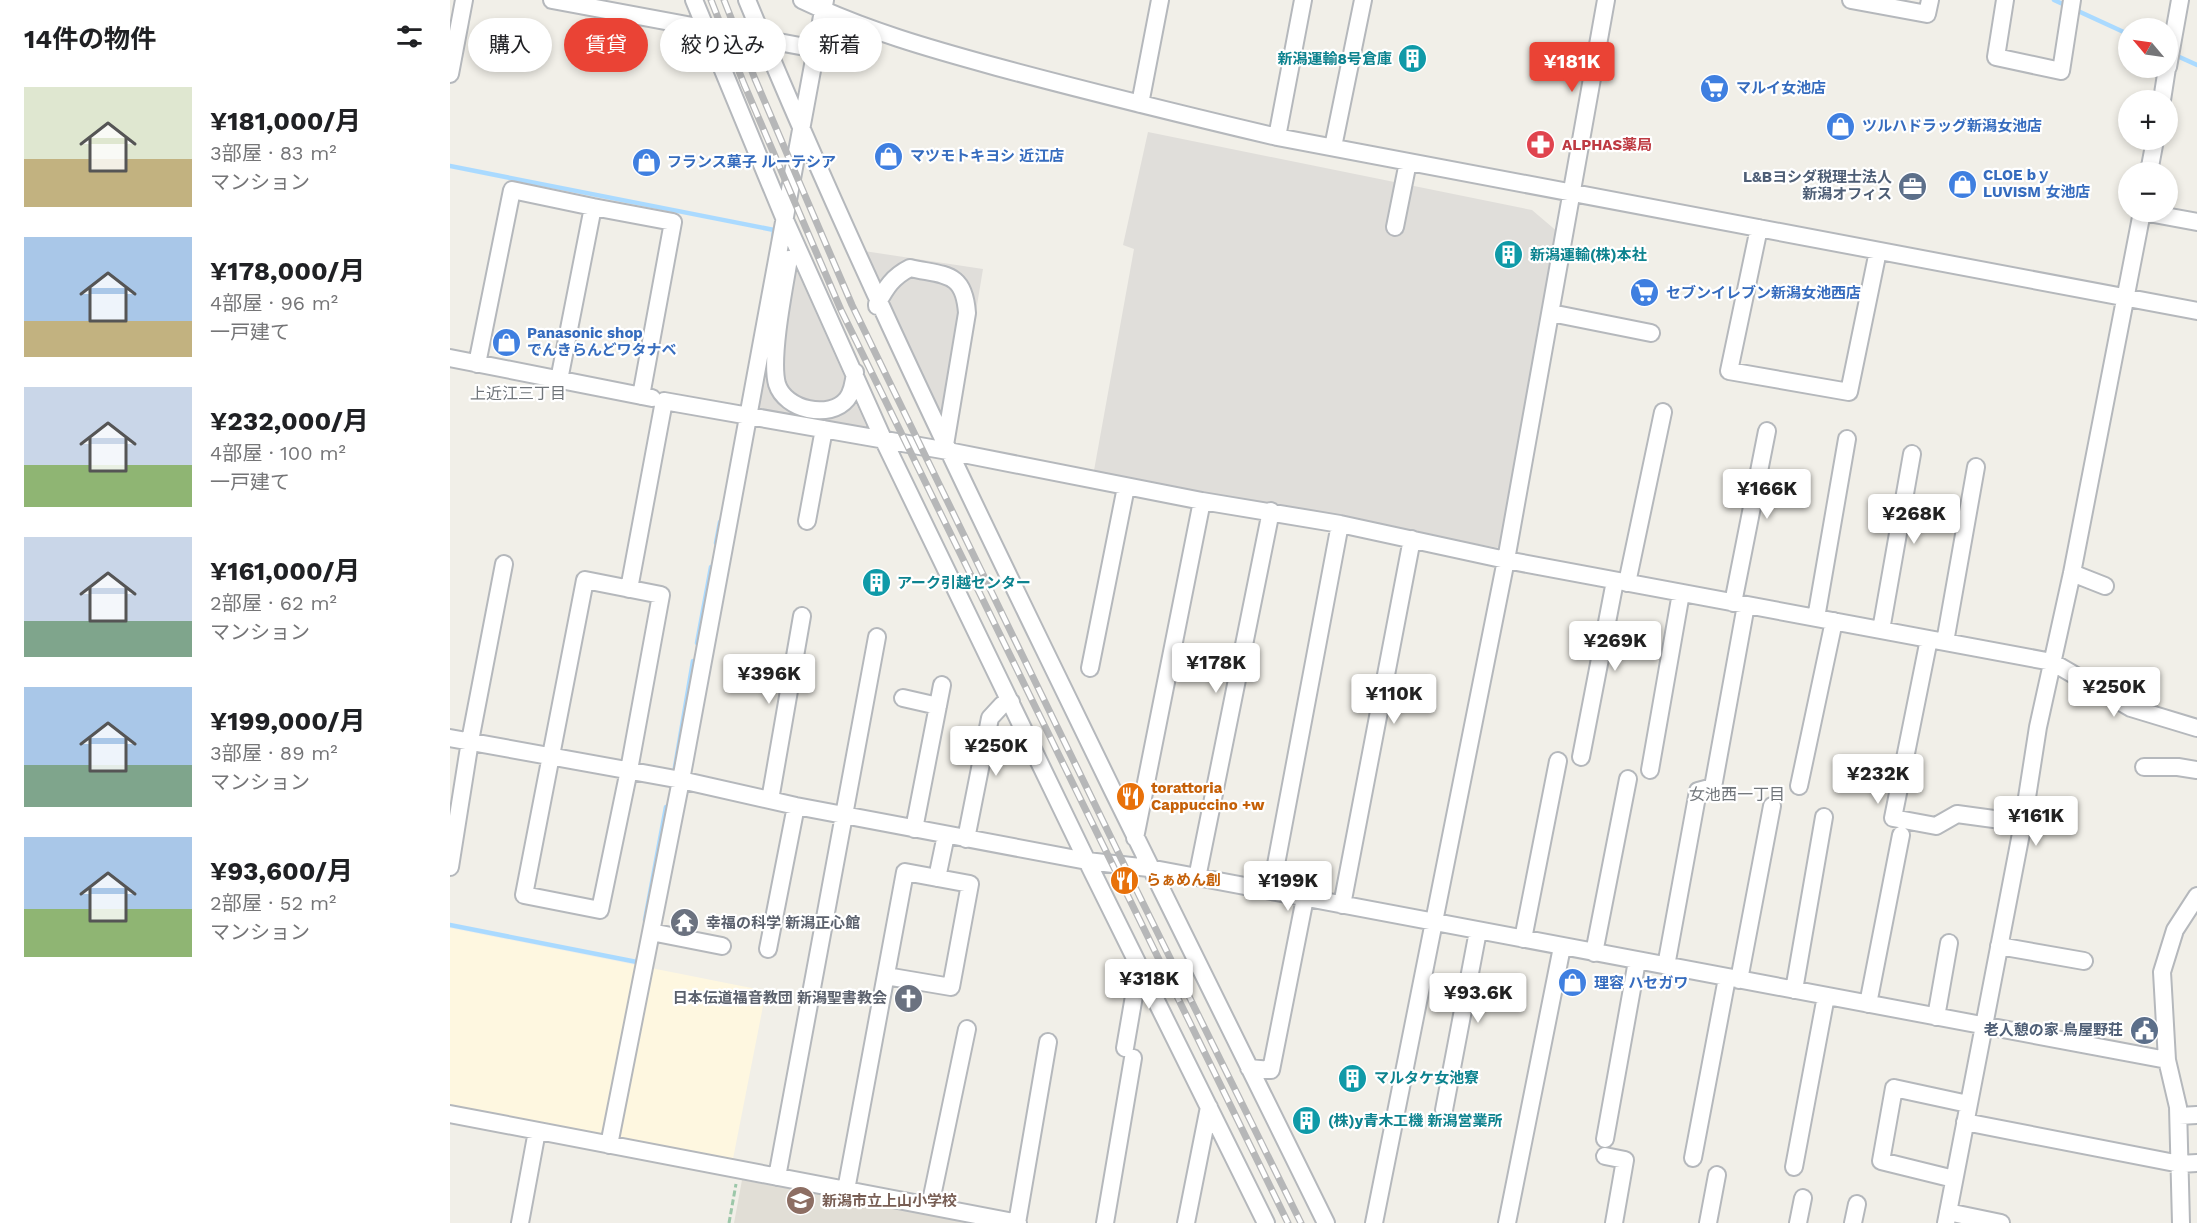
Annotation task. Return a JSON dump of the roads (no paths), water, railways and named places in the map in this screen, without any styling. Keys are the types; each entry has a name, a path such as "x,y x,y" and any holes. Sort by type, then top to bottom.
{"street":[{"path":"450,74 464,0"},
{"path":"552,0 660,20"},
{"path":"694,0 701,18"},
{"path":"747,0 754,18"},
{"path":"802,0 824,5 926,47 1140,104 1277,137 2197,311"},
{"path":"1140,104 1160,0"},
{"path":"1277,137 1303,0"},
{"path":"1333,147 1363,0"},
{"path":"1374,1223 1506,560 1606,0"},
{"path":"1851,0 1927,14 1930,0"},
{"path":"2005,0 1996,57 2061,71 2072,0"},
{"path":"2177,18 2180,0"},
{"path":"723,72 784,220 884,441 1087,861 1266,1223"},
{"path":"777,72 801,131 946,448 1149,867 1326,1223"},
{"path":"609,1145 681,780 812,72"},
{"path":"1395,227 1408,162"},
{"path":"477,364 513,190 673,222 641,396"},
{"path":"559,380 593,207"},
{"path":"2178,219 2197,222"},
{"path":"2001,1223 1947,1218 2023,823 2038,727 2072,573 2140,222"},
{"path":"1759,228 1729,371 1849,392 1878,251"},
{"path":"792,238 774,367 778,387 788,399 801,407 816,411 831,408 847,400 854,385 856,362 846,340"},
{"path":"894,346 877,304 889,283 898,274 910,268 946,276 959,282 966,295 967,313 946,448"},
{"path":"1551,313 1652,333"},
{"path":"450,358 664,401 884,441 946,448 1126,487 1340,524 1506,560 2052,662 2131,708 2197,728"},
{"path":"629,589 664,401"},
{"path":"1581,757 1621,582 1664,412"},
{"path":"807,522 824,429"},
{"path":"1666,966 1698,791 1713,787 1767,431"},
{"path":"1816,618 1846,439"},
{"path":"1881,630 1912,454"},
{"path":"1976,467 1937,640 1893,818 1936,825 1957,814 2023,823"},
{"path":"1090,668 1126,487"},
{"path":"1135,838 1202,501"},
{"path":"1199,877 1271,511"},
{"path":"1271,891 1340,524"},
{"path":"1342,905 1412,539"},
{"path":"450,867 470,741 504,564"},
{"path":"2072,573 2105,586"},
{"path":"585,580 660,595 629,770 600,910 524,895 552,756 585,580"},
{"path":"1650,770 1681,593"},
{"path":"770,800 802,616"},
{"path":"1799,786 1834,621"},
{"path":"777,1177 878,637"},
{"path":"914,829 942,685"},
{"path":"903,698 938,706"},
{"path":"966,838 990,718 1002,705 1011,702"},
{"path":"450,738 681,780 914,829 1087,861 1149,867 1434,923 2167,1060"},
{"path":"1523,939 1558,761"},
{"path":"2144,767 2178,767 2197,770"},
{"path":"1594,953 1628,779"},
{"path":"768,949 796,806"},
{"path":"1693,1158 1772,806"},
{"path":"1794,990 1824,817"},
{"path":"937,878 946,835"},
{"path":"1868,1004 1901,836"},
{"path":"846,1190 905,872 970,884 951,987 886,976"},
{"path":"2181,1223 2179,1116 2167,1060 2162,972 2175,930 2197,896"},
{"path":"1249,1068 1271,1070 1305,898"},
{"path":"1444,1110 1478,931"},
{"path":"651,932 722,946"},
{"path":"1936,1017 1949,943"},
{"path":"1999,946 2084,961"},
{"path":"1507,1223 1562,947"},
{"path":"1605,1138 1637,961"},
{"path":"1105,1223 1139,967"},
{"path":"1794,1167 1826,996"},
{"path":"930,1206 967,1029"},
{"path":"450,1114 1018,1223 1048,1042"},
{"path":"1954,1179 1881,1161 1894,1088 1968,1104"},
{"path":"1186,1223 1209,1107"},
{"path":"2179,1116 2197,1115"},
{"path":"1965,1122 2180,1164 2197,1162"},
{"path":"520,1223 537,1131"},
{"path":"1605,1156 1625,1160 1614,1223"},
{"path":"1708,1223 1717,1175"},
{"path":"1798,1223 1803,1197"},
{"path":"1853,1223 1857,1204"}],"waterway":[{"path":"2054,0 2118,29"},
{"path":"2178,56 2197,65"},
{"path":"450,166 774,230 773,239"},
{"path":"716,543 720,522"},
{"path":"697,643 711,567"},
{"path":"674,773 693,661"},
{"path":"645,920 666,807"},
{"path":"450,925 637,962 638,958"}],"railway":[{"path":"711,0 744,84 841,310 1288,1223"},
{"path":"724,0 755,79 852,305 1301,1223"}],"place":[{"name":"新潟運輸8号倉庫","path":"1413,59"},
{"name":"マルイ女池店","path":"1715,88"},
{"name":"ツルハドラッグ新潟女池店","path":"1841,126"},
{"name":"ALPHAS薬局","path":"1541,145"},
{"name":"マツモトキヨシ 近江店","path":"889,156"},
{"name":"フランス菓子 ルーテシア","path":"646,162"},
{"name":"CLOE bｙ LUVISM 女池店","path":"1962,184"},
{"name":"L&Bヨシダ税理士法人 新潟オフィス","path":"1913,186"},
{"name":"新潟運輸(株)本社","path":"1509,255"},
{"name":"セブンイレブン新潟女池西店","path":"1645,293"},
{"name":"Panasonic shop でんきらんどワタナベ","path":"506,342"},
{"name":"アーク引越センター","path":"876,583"},
{"name":"torattoria Cappuccino +w","path":"1130,797"},
{"name":"らぁめん創","path":"1125,880"},
{"name":"幸福の科学 新潟正心館","path":"685,923"},
{"name":"理容 ハセガワ","path":"1573,983"},
{"name":"日本伝道福音教団 新潟聖書教会","path":"908,998"},
{"name":"老人憩の家 鳥屋野荘","path":"2144,1030"},
{"name":"マルタケ女池寮","path":"1353,1078"},
{"name":"(株)y青木工機 新潟営業所","path":"1307,1121"},
{"name":"新潟市立上山小学校","path":"801,1201"}],"district":[{"name":"上近江三丁目","path":"518,393"},
{"name":"女池西一丁目","path":"1737,794"}]}
